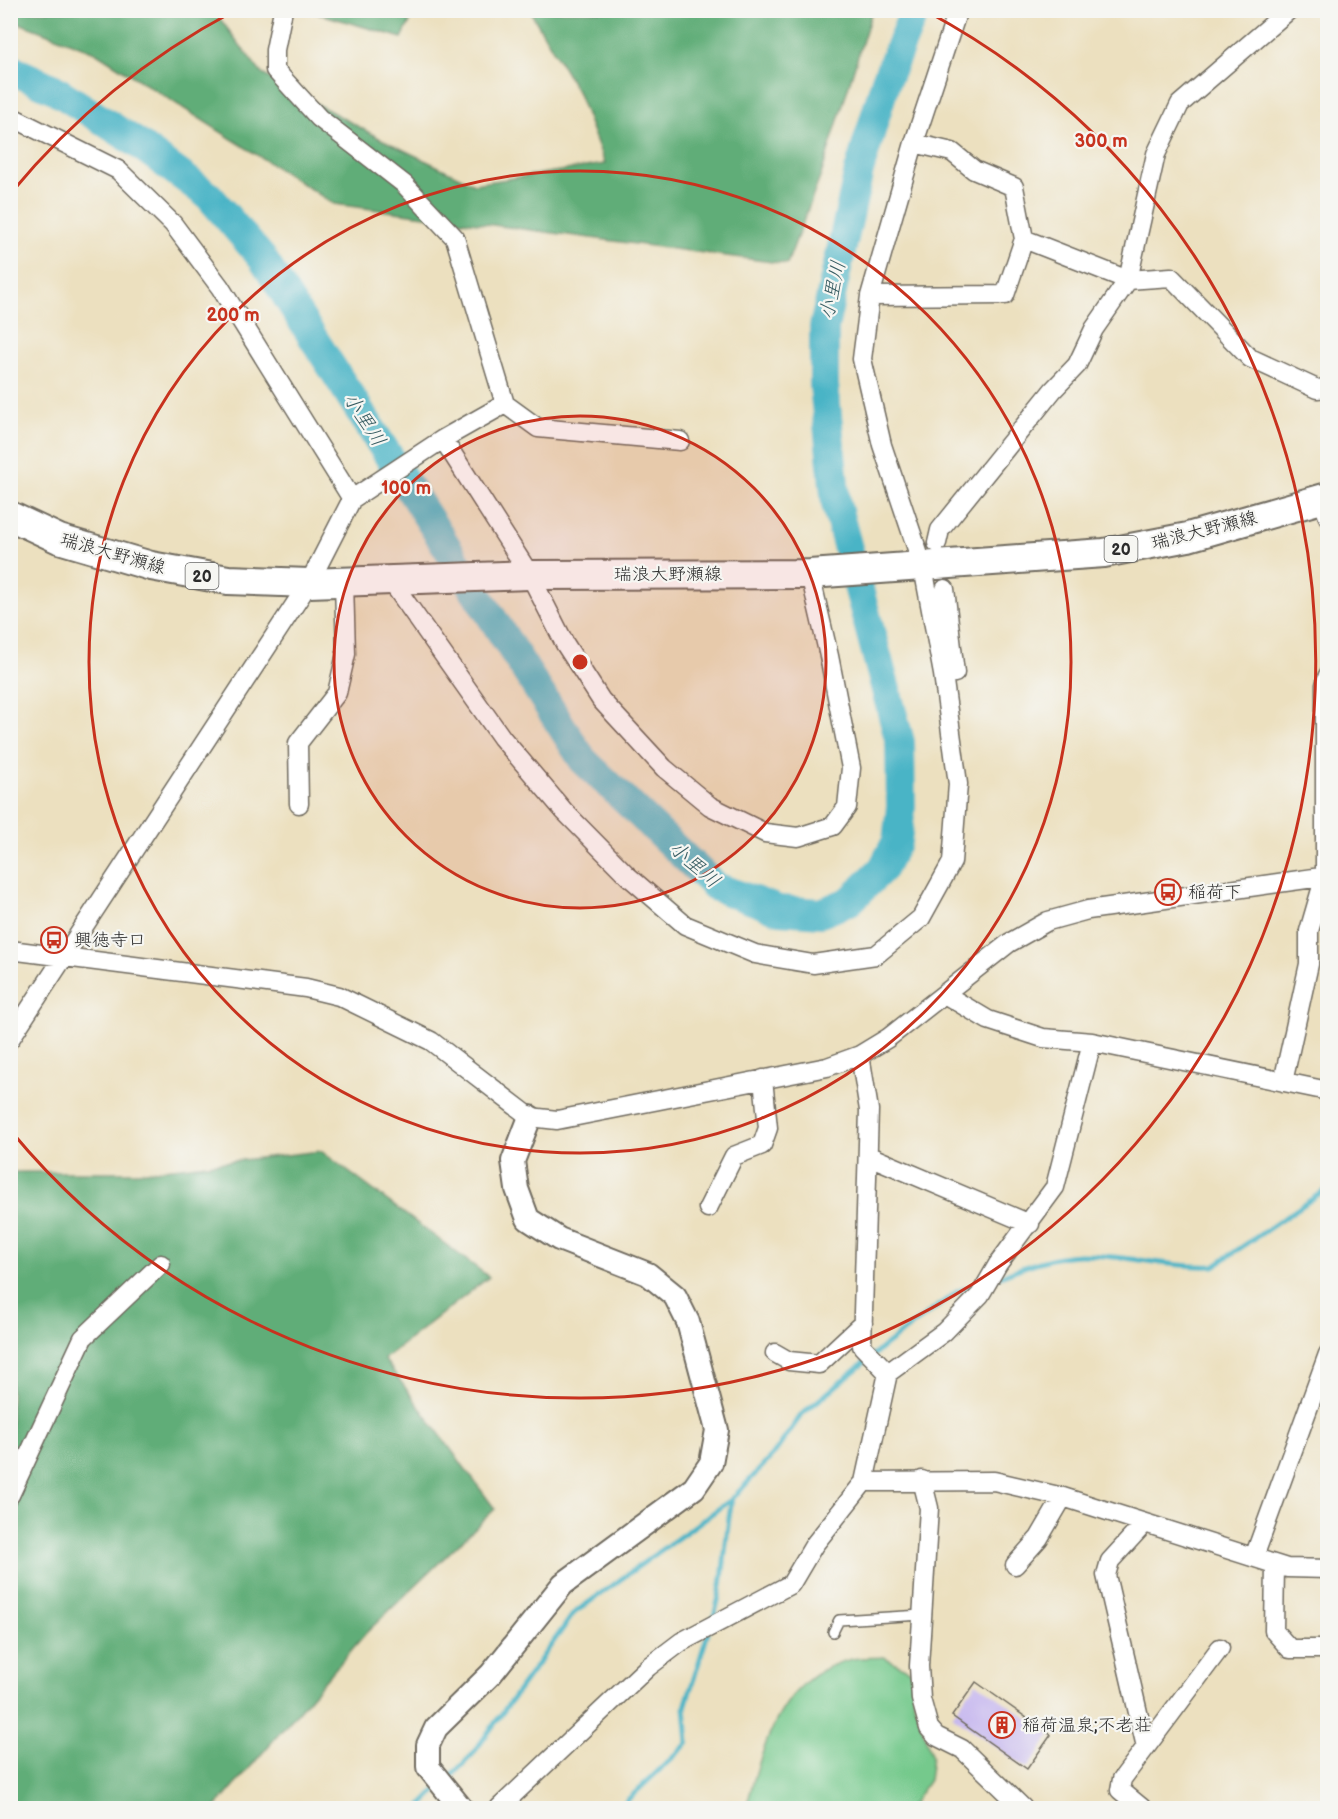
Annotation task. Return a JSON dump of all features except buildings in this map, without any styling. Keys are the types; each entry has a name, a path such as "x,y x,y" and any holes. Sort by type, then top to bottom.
{"main road":[{"name":"瑞浪大野瀬線","path":"10,516 59,539 151,566 228,580 309,583 524,576 820,573 923,559 1104,553 1188,537 1326,504"}],"street":[{"path":"283,10 275,50 275,70 319,118 404,184 455,238 505,404 538,428 680,441"},
{"path":"398,581 502,738 564,811 628,876 685,925 756,954 813,964 876,955 921,918 952,862 958,784 943,674 923,559 882,445 862,359 870,296 914,143 958,10"},
{"path":"923,559 940,530 1053,390 1077,364 1094,329 1128,280 1156,154 1180,104 1288,10"},
{"path":"10,116 118,170 173,224 220,287 352,499"},
{"path":"870,296 1005,295 1024,239 1014,187 974,170 952,152 914,143"},
{"path":"1024,239 1128,280 1171,277 1250,358 1317,389 1328,388"},
{"path":"10,1039 309,583 352,499 443,439 505,404"},
{"path":"443,439 601,700 664,768 710,806 765,833 798,837 833,826 847,807 851,768 830,656 820,573"},
{"path":"299,804 298,742 337,693 346,654 344,582"},
{"path":"943,674 955,673 945,590"},
{"path":"1283,1082 1309,964 1309,932 1326,876 1325,685 1328,675"},
{"path":"10,950 306,988 339,996 430,1041 530,1117 557,1120 827,1067 860,1055 946,995 1009,943 1048,921 1088,910 1326,876"},
{"path":"946,995 988,1020 1043,1038 1092,1042 1328,1091"},
{"path":"500,1809 648,1667 698,1633 791,1584 814,1545 864,1482 888,1373 944,1332 980,1295 998,1264 1030,1224 1055,1187 1092,1042"},
{"path":"860,1055 869,1110 862,1346 888,1373"},
{"path":"708,1208 734,1156 762,1145 768,1128 763,1079"},
{"path":"456,1804 428,1767 428,1745 436,1728 491,1674 562,1584 694,1488 711,1463 717,1430 688,1322 675,1296 648,1274 559,1239 528,1219 517,1189 513,1161 530,1117"},
{"path":"869,1156 1030,1224"},
{"path":"10,1495 83,1338 161,1264"},
{"path":"775,1353 789,1361 819,1364 863,1323"},
{"path":"1254,1557 1328,1354"},
{"path":"922,1480 929,1508 919,1666 921,1699 929,1728 936,1736 962,1749 1023,1809"},
{"path":"864,1482 994,1481 1063,1497 1275,1564 1300,1569 1328,1569"},
{"path":"1015,1565 1039,1538 1063,1497"},
{"path":"1144,1524 1110,1561 1106,1575 1146,1747"},
{"path":"1275,1564 1274,1631 1290,1649 1328,1648"},
{"path":"1142,1809 1120,1790 1122,1779 1220,1648"}],"lane":[{"path":"833,1632 839,1620 922,1615"}],"green space":[{"path":"415,10 402,38 310,11"},
{"path":"10,11 214,11 262,74 381,139 474,184 605,164 577,91 530,11 872,11 821,175 787,264 334,204 95,52 11,20"},
{"path":"321,1151 489,1277 384,1359 495,1509 366,1633 215,1808 11,1808 11,1172 137,1172"},
{"path":"884,1657 911,1671 914,1703 932,1757 929,1780 910,1808 746,1808 768,1738 791,1697 807,1680 827,1667 852,1659"}],"waterway":[{"name":"小里川","path":"10,69 54,89 137,143 209,196 262,258 583,760 716,887 779,910 821,913 850,901 883,868 897,841 901,807 900,742 836,504 824,385 824,327 859,171 886,80 915,10"},
{"path":"998,1277 1048,1260 1079,1255 1214,1266 1328,1188"},
{"path":"447,1780 472,1755 574,1613 732,1499 773,1455 802,1414 882,1348 958,1291 980,1283"},
{"path":"713,1619 723,1574 732,1499"},
{"path":"614,1808 621,1806 688,1743 685,1707 708,1633"},
{"path":"419,1808 438,1789"}],"place":[{"name":"稲荷下","path":"1168,892"},
{"name":"興徳寺口","path":"54,940"},
{"name":"稲荷温泉;不老荘","path":"1002,1725"}]}
